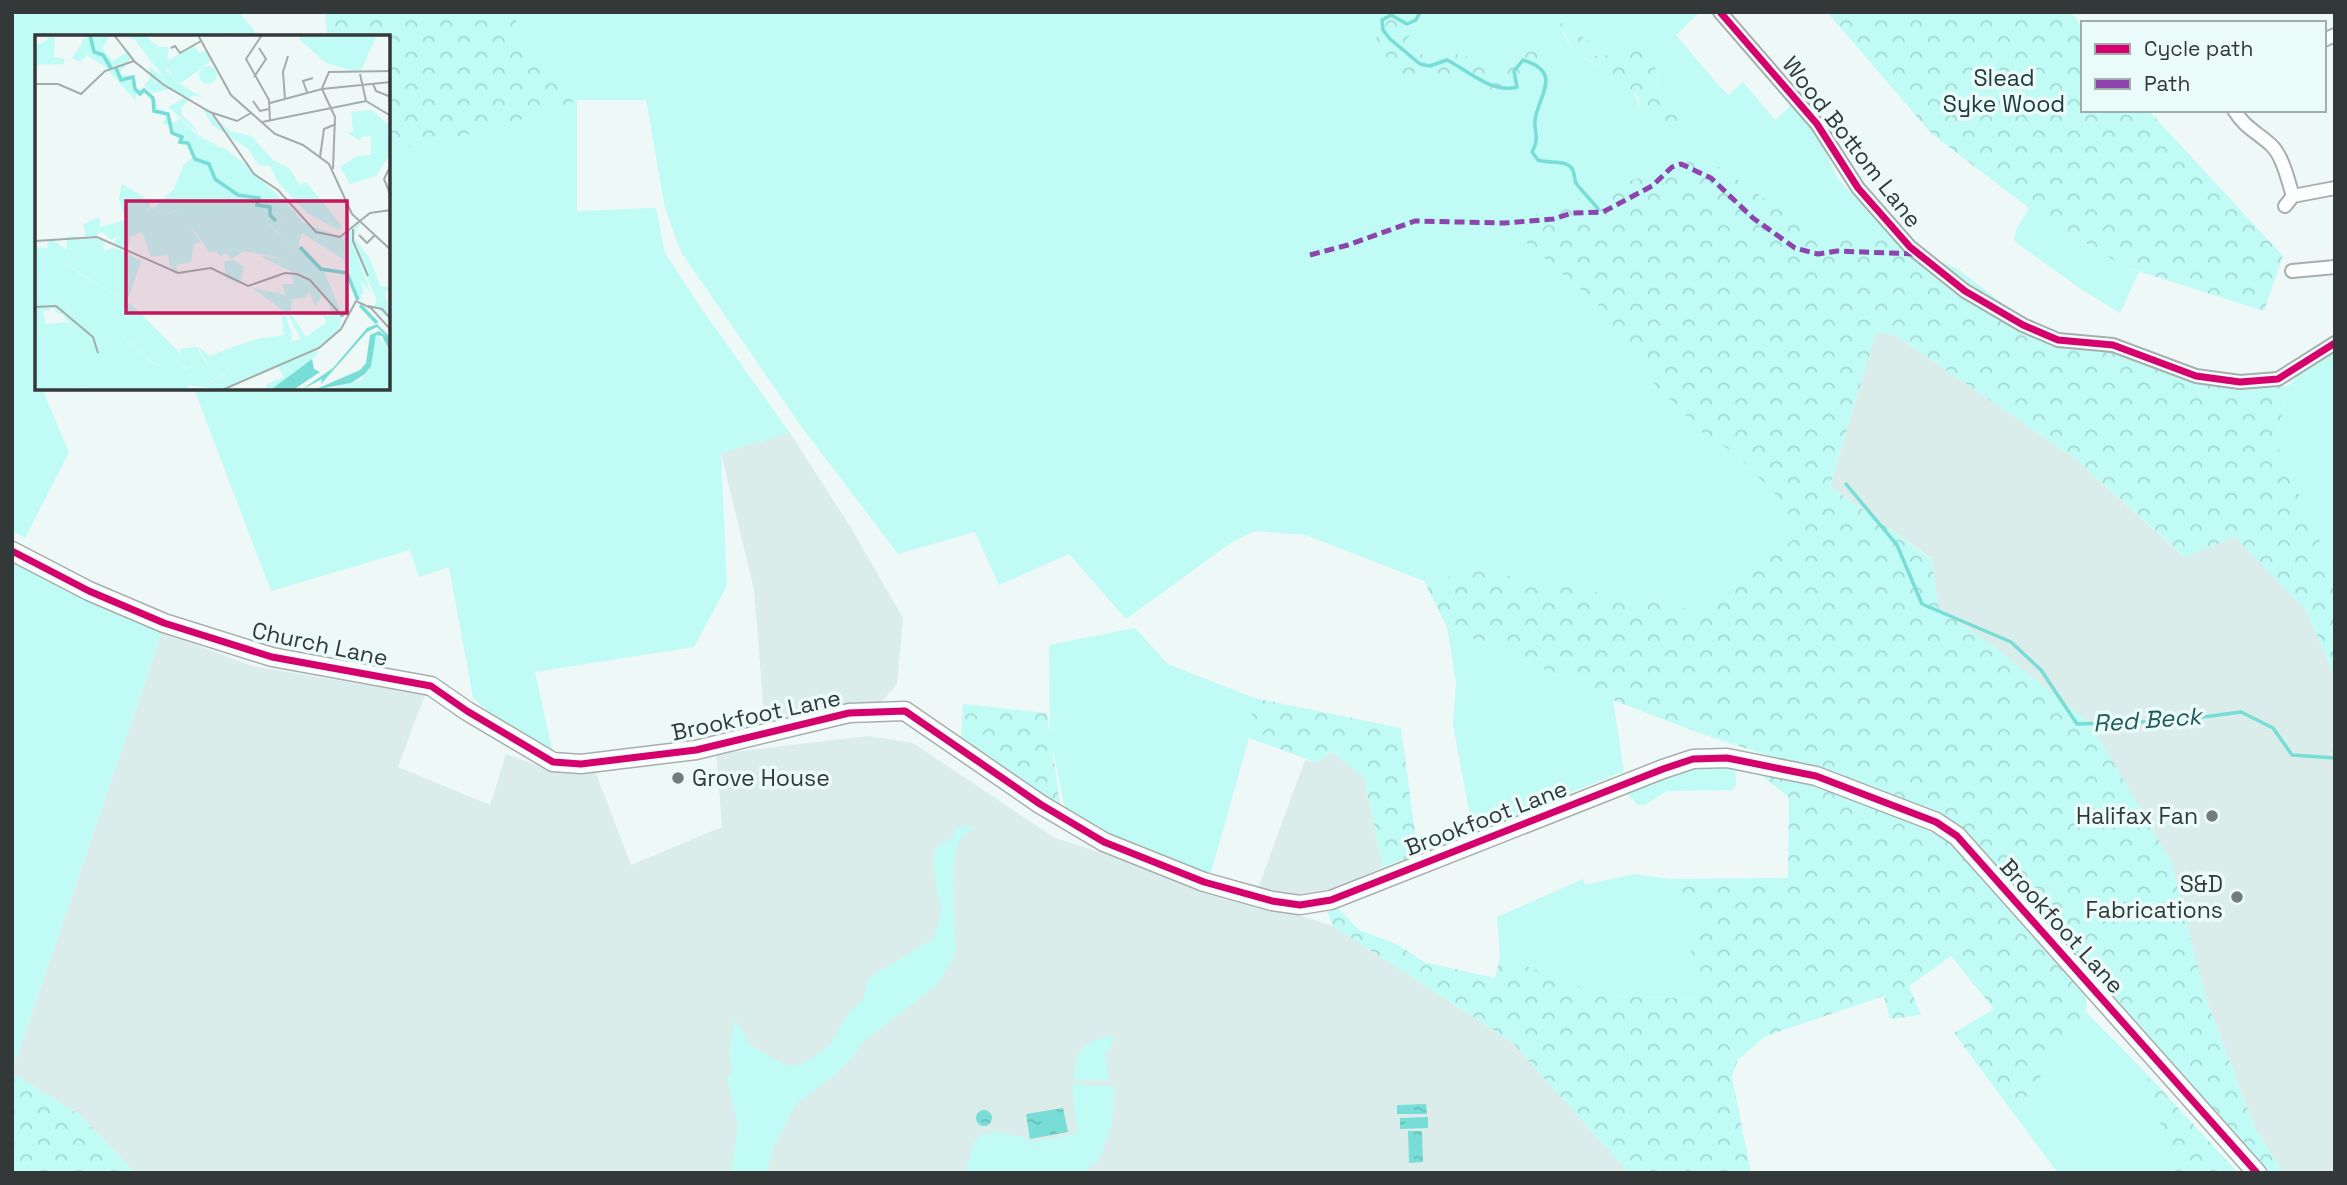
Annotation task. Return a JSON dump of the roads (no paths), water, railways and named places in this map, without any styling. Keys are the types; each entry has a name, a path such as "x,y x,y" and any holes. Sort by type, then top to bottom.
{"street":[{"name":"Wood Bottom Lane","path":"1720,12 1817,124 1858,188 1910,247 1965,291 2023,325 2058,340 2113,345 2196,376 2240,382 2278,379 2335,343"},
{"path":"2236,112 2256,135 2272,146 2280,161 2289,201 2335,188"},
{"path":"2292,271 2335,267"},
{"name":"Church Lane","path":"12,551 89,592 164,623 272,657 431,686 467,711 553,762 581,764 616,760"},
{"name":"Brookfoot Lane","path":"616,760 696,751 849,713 905,711 1040,804 1104,842 1204,883 1272,901 1300,905 1331,900 1693,759 1727,758 1816,776 1936,822 1957,836 2257,1173"}],"water":[{"path":"1426,1104 1427,1114 1397,1114 1397,1105"},
{"path":"1063,1108 1068,1132 1030,1139 1026,1114"},
{"path":"981,1110 987,1110 992,1118 990,1124 981,1126 976,1121 976,1115"},
{"path":"1428,1117 1428,1128 1400,1129 1400,1118"},
{"path":"1408,1131 1422,1131 1423,1162 1409,1163"}],"waterway":[{"name":"Red Beck","path":"1420,12 1416,20 1407,24 1391,15 1382,20 1383,30 1390,39 1420,64 1430,66 1447,60 1480,80 1508,88 1517,87 1514,71 1523,60 1543,71 1546,86 1535,120 1536,139 1532,152 1538,160 1569,166 1573,170 1576,183 1598,209"},
{"name":"Red Beck","path":"1846,484 1897,545 1922,604 2011,642 2041,670 2077,724 2173,721 2241,712 2273,728 2292,755 2335,758"}],"place":[{"name":"Grove House","path":"678,778"},
{"name":"Halifax Fan","path":"2212,816"},
{"name":"S&D Fabrications","path":"2237,897"}],"park label":[{"name":"Slead Syke Wood","path":"2004,91"}]}
